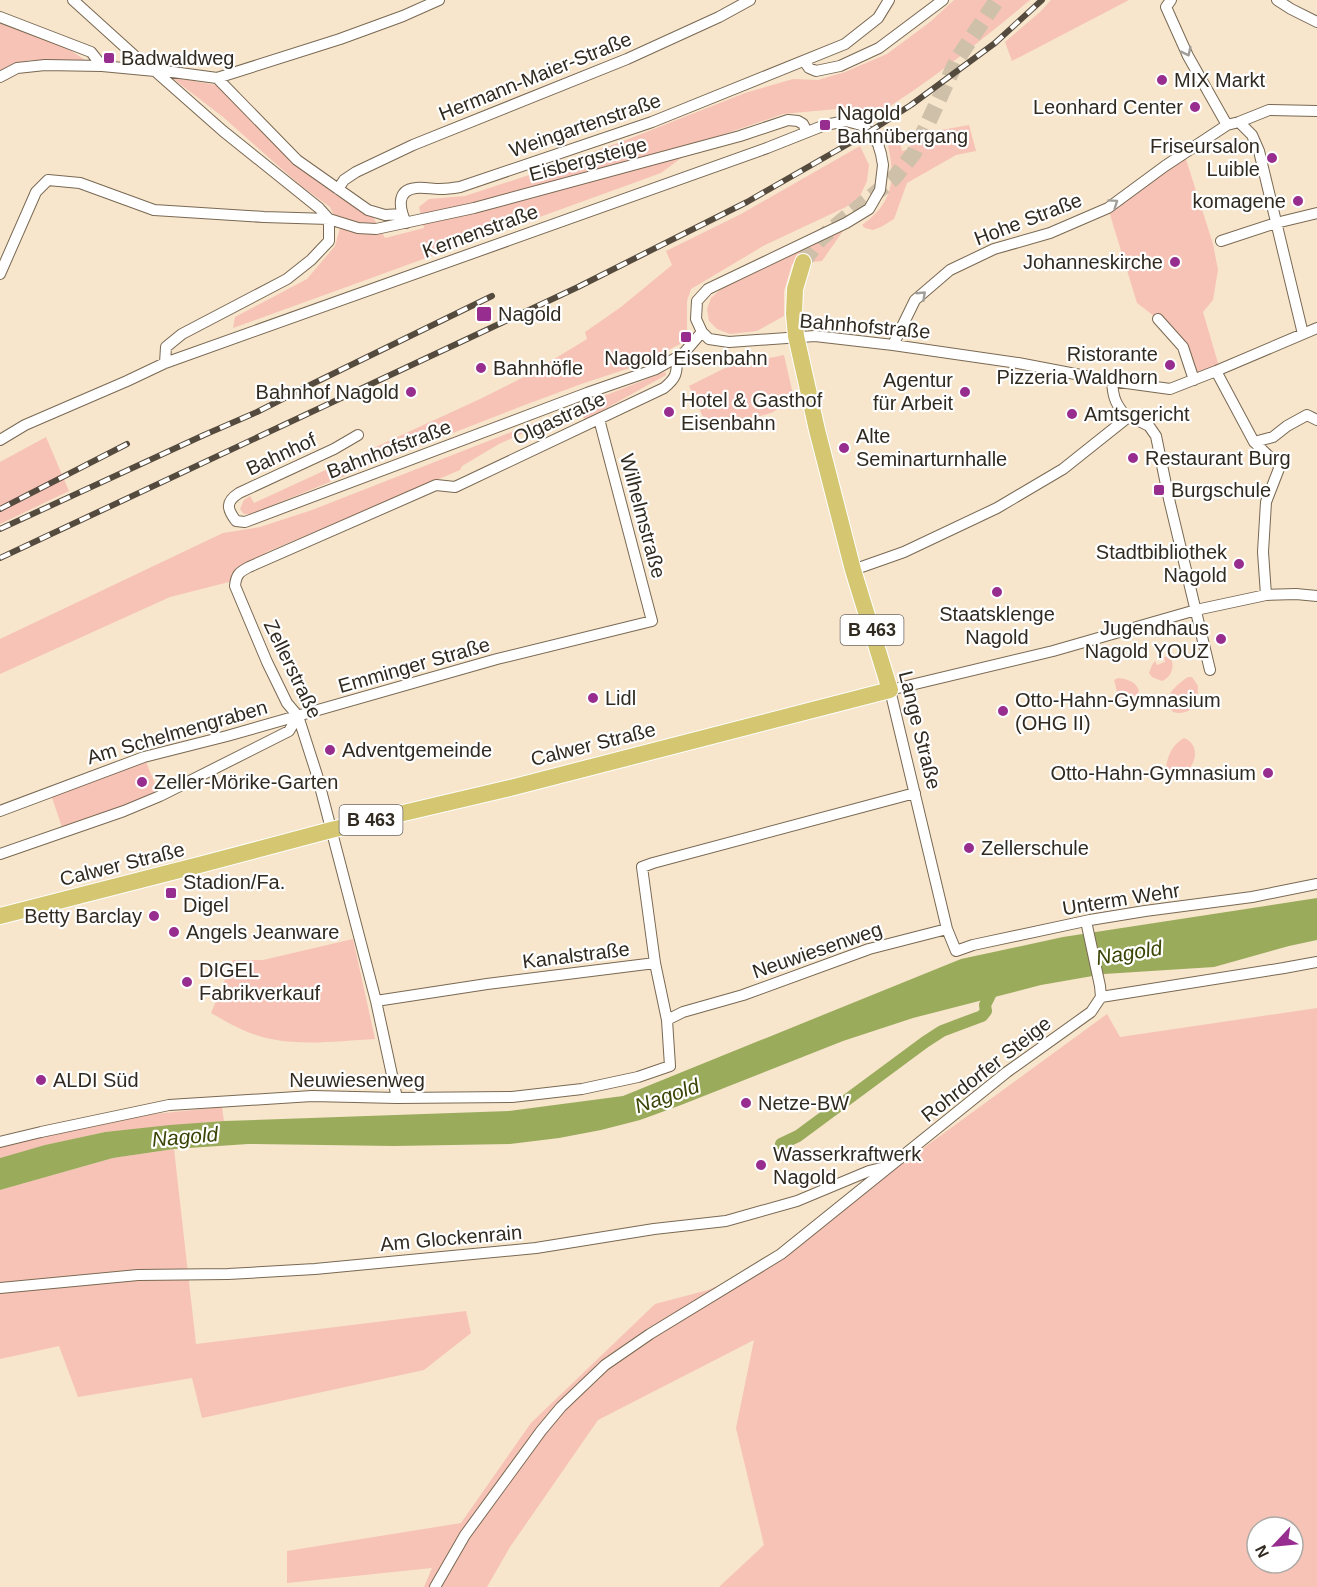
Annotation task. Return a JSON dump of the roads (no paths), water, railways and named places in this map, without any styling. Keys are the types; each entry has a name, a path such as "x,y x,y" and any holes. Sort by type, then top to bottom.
{"main road":[{"name":"Lange Straße","path":"803,262 795,290 796,336 817,430 853,570 890,690"},
{"name":"Calwer Straße","path":"0,916 331,830 890,690"}],"street":[{"name":"Eisbergsteige","path":"73,0 137,58 319,208 329,219 358,228 376,230 404,218 474,208 740,136 788,120 803,124 807,132"},
{"path":"0,77 17,68 45,65 102,66 218,78 340,39 439,0"},
{"name":"Hermann-Maier-Straße","path":"338,189 344,180 356,172 404,150 622,61 719,17 750,0"},
{"name":"Weingartenstraße","path":"404,218 400,203 409,189 460,187 652,122 845,44 878,18 890,0"},
{"path":"804,61 809,68 816,71 840,66 879,48 943,0"},
{"path":"1171,0 1166,7 1188,56 1227,124 1239,122 1269,110 1317,111"},
{"path":"1277,0 1317,22"},
{"path":"0,17 91,52 102,66"},
{"name":"Eisbergsteige","path":"218,78 297,160 369,210 404,218"},
{"path":"702,332 696,319 697,301 708,289 846,223 869,209 880,190 883,165 878,144 861,125 846,121 825,125 807,132"},
{"path":"1239,122 1252,135 1259,151 1303,334"},
{"name":"Hohe Straße","path":"893,345 915,300 950,270 994,249 1050,233 1108,208 1227,124"},
{"name":"Kernenstraße","path":"0,440 26,425 165,363 807,132"},
{"path":"0,274 36,192 48,180 80,183 154,210 329,219 329,241 310,261 287,279 182,334 166,347 165,363"},
{"path":"1221,241 1276,223 1317,213"},
{"path":"1158,319 1183,347 1194,380"},
{"name":"Bahnhofstraße","path":"229,512 236,521 245,522 656,369 677,359 702,332 709,339 729,342 815,336 893,345 1018,363 1112,381 1170,389 1317,328"},
{"name":"Olgastraße","path":"436,485 454,487 664,388 674,380 677,372 677,359"},
{"path":"1216,371 1254,442 1277,464 1266,502 1263,552 1266,595"},
{"path":"1112,381 1112,394 1116,404 1127,418 1149,426 1156,436 1210,670"},
{"path":"1254,442 1273,437 1307,415 1317,420"},
{"path":"853,570 904,552 997,508 1063,469 1127,418"},
{"name":"Wilhelmstraße","path":"599,419 652,621"},
{"name":"Bahnhof","path":"229,512 229,502 239,493 334,449 358,435"},
{"name":"Zellerstraße","path":"397,1098 376,1001 317,775 298,716 287,703 267,662 235,586 238,573 249,567 436,485"},
{"name":"Calwer Straße","path":"890,690 1053,651 1196,610 1266,595 1317,596"},
{"name":"Emminger Straße","path":"0,854 124,811 160,796 289,731 298,716 497,659 652,621"},
{"name":"Lange Straße","path":"890,690 946,929"},
{"name":"Am Schelmengraben","path":"0,811 144,757 298,716"},
{"name":"Kanalstraße","path":"376,1001 487,984 655,963 642,867 915,793"},
{"name":"Unterm Wehr","path":"946,929 956,951 973,945 1088,926 1145,911 1252,897 1317,884"},
{"path":"1088,926 1101,992 1317,962"},
{"name":"Neuwiesenweg","path":"667,1020 683,1012 743,995 869,949 946,929"},
{"name":"Neuwiesenweg","path":"0,1142 169,1105 312,1096 512,1097 582,1089 638,1077 670,1066 667,1020 655,963"},
{"name":"Rohrdorfer Steige","path":"435,1587 465,1535 541,1431 561,1407 605,1365 650,1334 782,1254 1007,1072 1091,1012 1101,992"},
{"name":"Am Glockenrain","path":"0,1288 138,1275 228,1274 315,1269 536,1248 654,1229 726,1221 797,1201 870,1171 895,1164"}],"water":[{"path":"1317,898 1317,940 1214,967 1104,974 1041,985 913,1018 843,1041 640,1120 601,1130 510,1144 394,1146 248,1144 174,1149 113,1158 0,1190 0,1158 45,1145 105,1132 224,1121 509,1111 623,1096 961,959 1063,937"}],"waterway":[{"path":"781,1144 798,1136 942,1031 982,1016 995,985"}],"tunnel":[{"path":"803,262 820,239 894,178 914,153 958,58 997,0"}],"railway":[{"path":"0,558 578,287 747,202 869,132 911,105 995,43 1042,0"},
{"path":"0,529 257,412 492,296"},
{"path":"0,509 127,444"}],"place":[{"name":"Badwaldweg","path":"109,58"},
{"name":"MIX Markt","path":"1162,80"},
{"name":"Leonhard Center","path":"1195,107"},
{"name":"Nagold Bahnübergang","path":"825,125"},
{"name":"Friseursalon Luible","path":"1272,158"},
{"name":"komagene","path":"1298,201"},
{"name":"Johanneskirche","path":"1175,262"},
{"name":"Nagold","path":"484,314"},
{"name":"Nagold Eisenbahn","path":"686,337"},
{"name":"Ristorante Pizzeria Waldhorn","path":"1170,365"},
{"name":"Bahnhöfle","path":"481,368"},
{"name":"Bahnhof Nagold","path":"411,392"},
{"name":"Agentur für Arbeit","path":"965,392"},
{"name":"Hotel & Gasthof Eisenbahn","path":"669,412"},
{"name":"Amtsgericht","path":"1072,414"},
{"name":"Alte Seminarturnhalle","path":"844,448"},
{"name":"Restaurant Burg","path":"1133,458"},
{"name":"Burgschule","path":"1159,490"},
{"name":"Stadtbibliothek Nagold","path":"1239,564"},
{"name":"Staatsklenge Nagold","path":"997,592"},
{"name":"Jugendhaus Nagold YOUZ","path":"1221,639"},
{"name":"Lidl","path":"593,698"},
{"name":"Otto-Hahn-Gymnasium (OHG II)","path":"1003,711"},
{"name":"Adventgemeinde","path":"330,750"},
{"name":"Otto-Hahn-Gymnasium","path":"1268,773"},
{"name":"Zeller-Mörike-Garten","path":"142,782"},
{"name":"Zellerschule","path":"969,848"},
{"name":"Stadion/Fa. Digel","path":"171,893"},
{"name":"Betty Barclay","path":"154,916"},
{"name":"Angels Jeanware","path":"174,932"},
{"name":"DIGEL Fabrikverkauf","path":"187,982"},
{"name":"ALDI Süd","path":"41,1080"},
{"name":"Netze-BW","path":"746,1103"},
{"name":"Wasserkraftwerk Nagold","path":"761,1165"}]}
